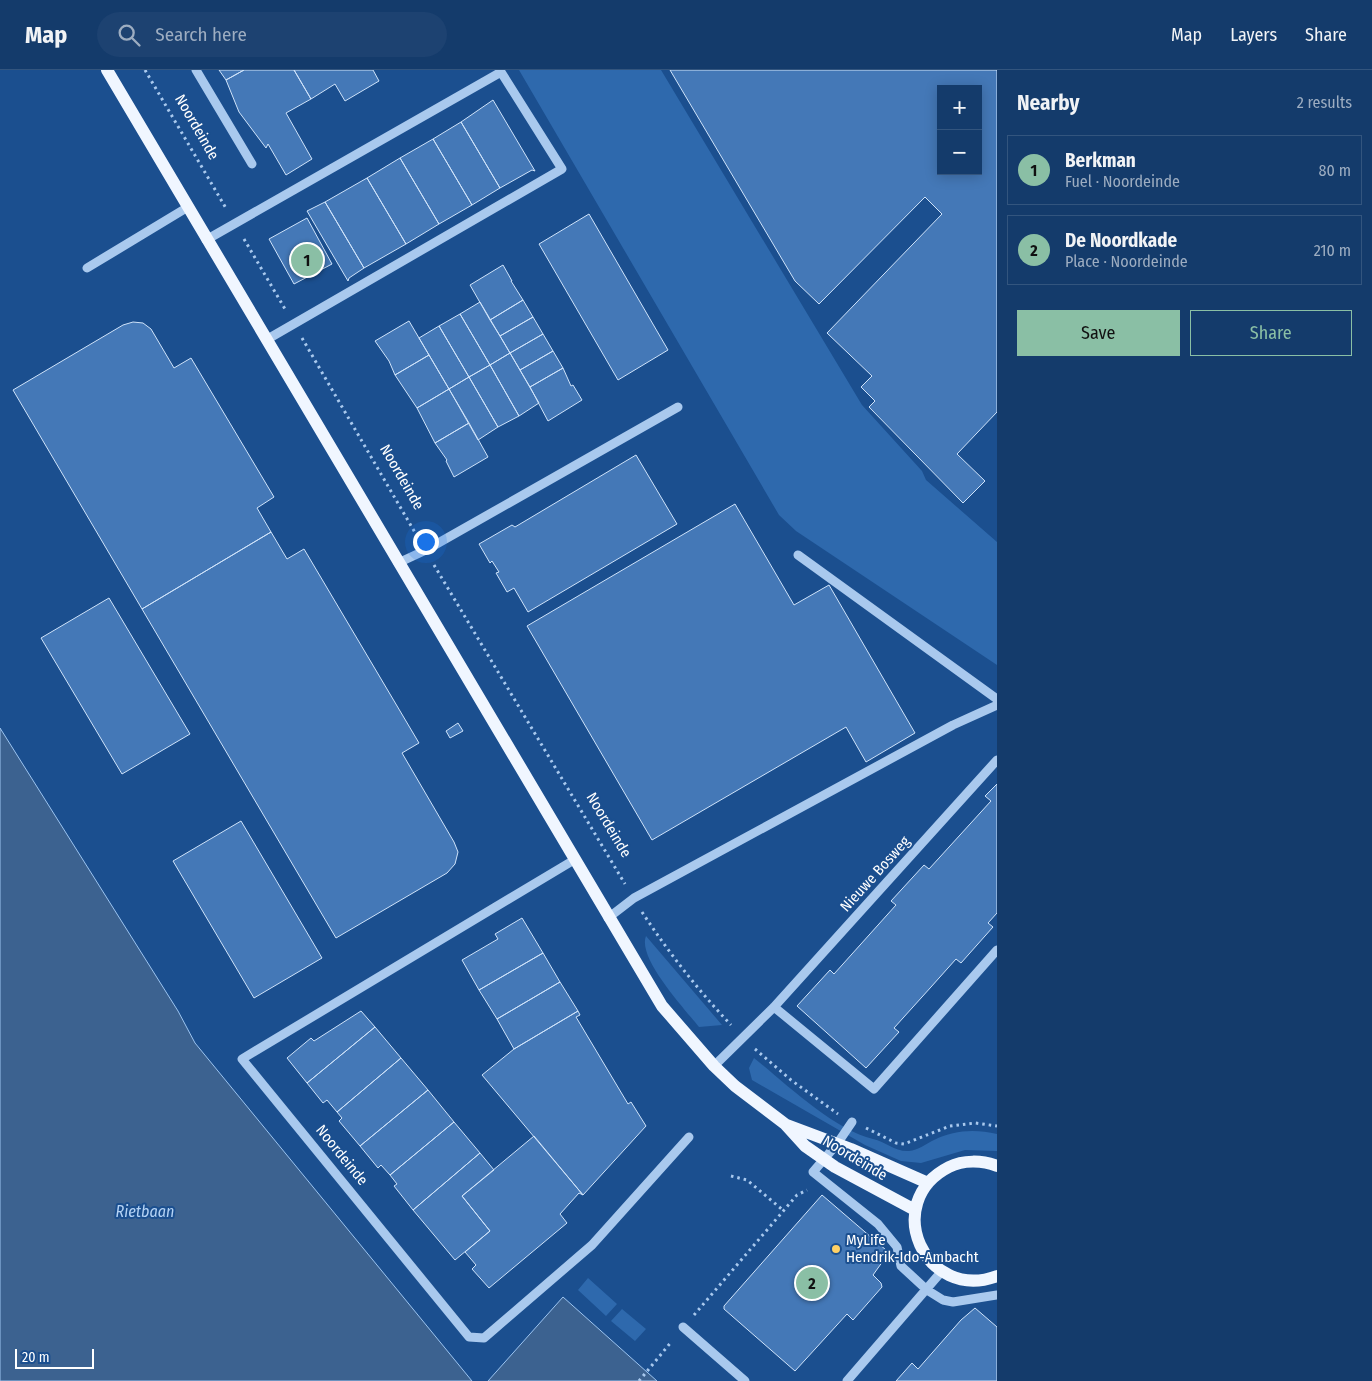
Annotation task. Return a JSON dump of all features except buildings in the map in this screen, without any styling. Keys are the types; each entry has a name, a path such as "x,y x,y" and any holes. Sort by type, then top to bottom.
{"main road":[{"name":"Noordeinde","path":"107,70 608,918 662,1006 714,1066 735,1086 785,1124 805,1146 824,1159 916,1210"},
{"name":"Noordeinde","path":"785,1124 838,1144 928,1183"},
{"path":"997,1166 983,1162 962,1162 944,1170 928,1183 920,1196 916,1210 915,1228 919,1245 929,1260 942,1271 963,1279 974,1280 997,1276"}],"street":[{"path":"196,70 252,164"},
{"path":"206,240 501,72 562,169 266,340"},
{"path":"87,268 188,207"},
{"path":"398,563 426,550 678,407"},
{"path":"798,555 997,699"},
{"path":"608,918 634,898 953,725 997,705"},
{"name":"Nieuwe Bosweg","path":"714,1066 744,1039 774,1007 997,760"},
{"name":"Noordeinde","path":"574,860 242,1059 469,1337 484,1338 592,1245 689,1137"},
{"path":"774,1007 874,1089 997,950"},
{"path":"852,1122 838,1144 812,1172 878,1224 897,1247 901,1266 927,1290 943,1300 953,1302 997,1295"},
{"path":"847,1381 942,1271"},
{"path":"683,1327 745,1381"}],"path":[{"name":"Noordeinde","path":"145,70 426,550 634,898 664,945 706,998 744,1039 820,1103 852,1122 896,1143 904,1144 950,1126 975,1123 997,1126"},
{"path":"731,1176 748,1180 784,1211"},
{"path":"640,1381 683,1327 797,1195 823,1181"}],"shaded area":[{"path":"519,70 661,70 862,405 922,471 926,480 997,542 997,665 796,531 779,515"},
{"path":"646,936 722,1025 699,1027 655,970 645,945"},
{"path":"754,1058 811,1105 842,1126 858,1134 904,1151 909,1151 949,1134 981,1131 997,1134 997,1151 965,1150 921,1163 901,1161 865,1145 752,1080 749,1068"},
{"path":"588,1278 617,1304 606,1316 578,1290"},
{"path":"622,1309 646,1329 635,1341 611,1321"}],"water":[{"name":"Rietbaan","path":"0,728 178,1011 195,1043 472,1381 0,1381"},
{"path":"563,1297 657,1381 488,1381"}],"place":[{"name":"Berkman","path":"307,260"},
{"name":"MyLife Hendrik-Ido-Ambacht","path":"836,1249"},
{"name":"De Noordkade","path":"812,1283"}]}
